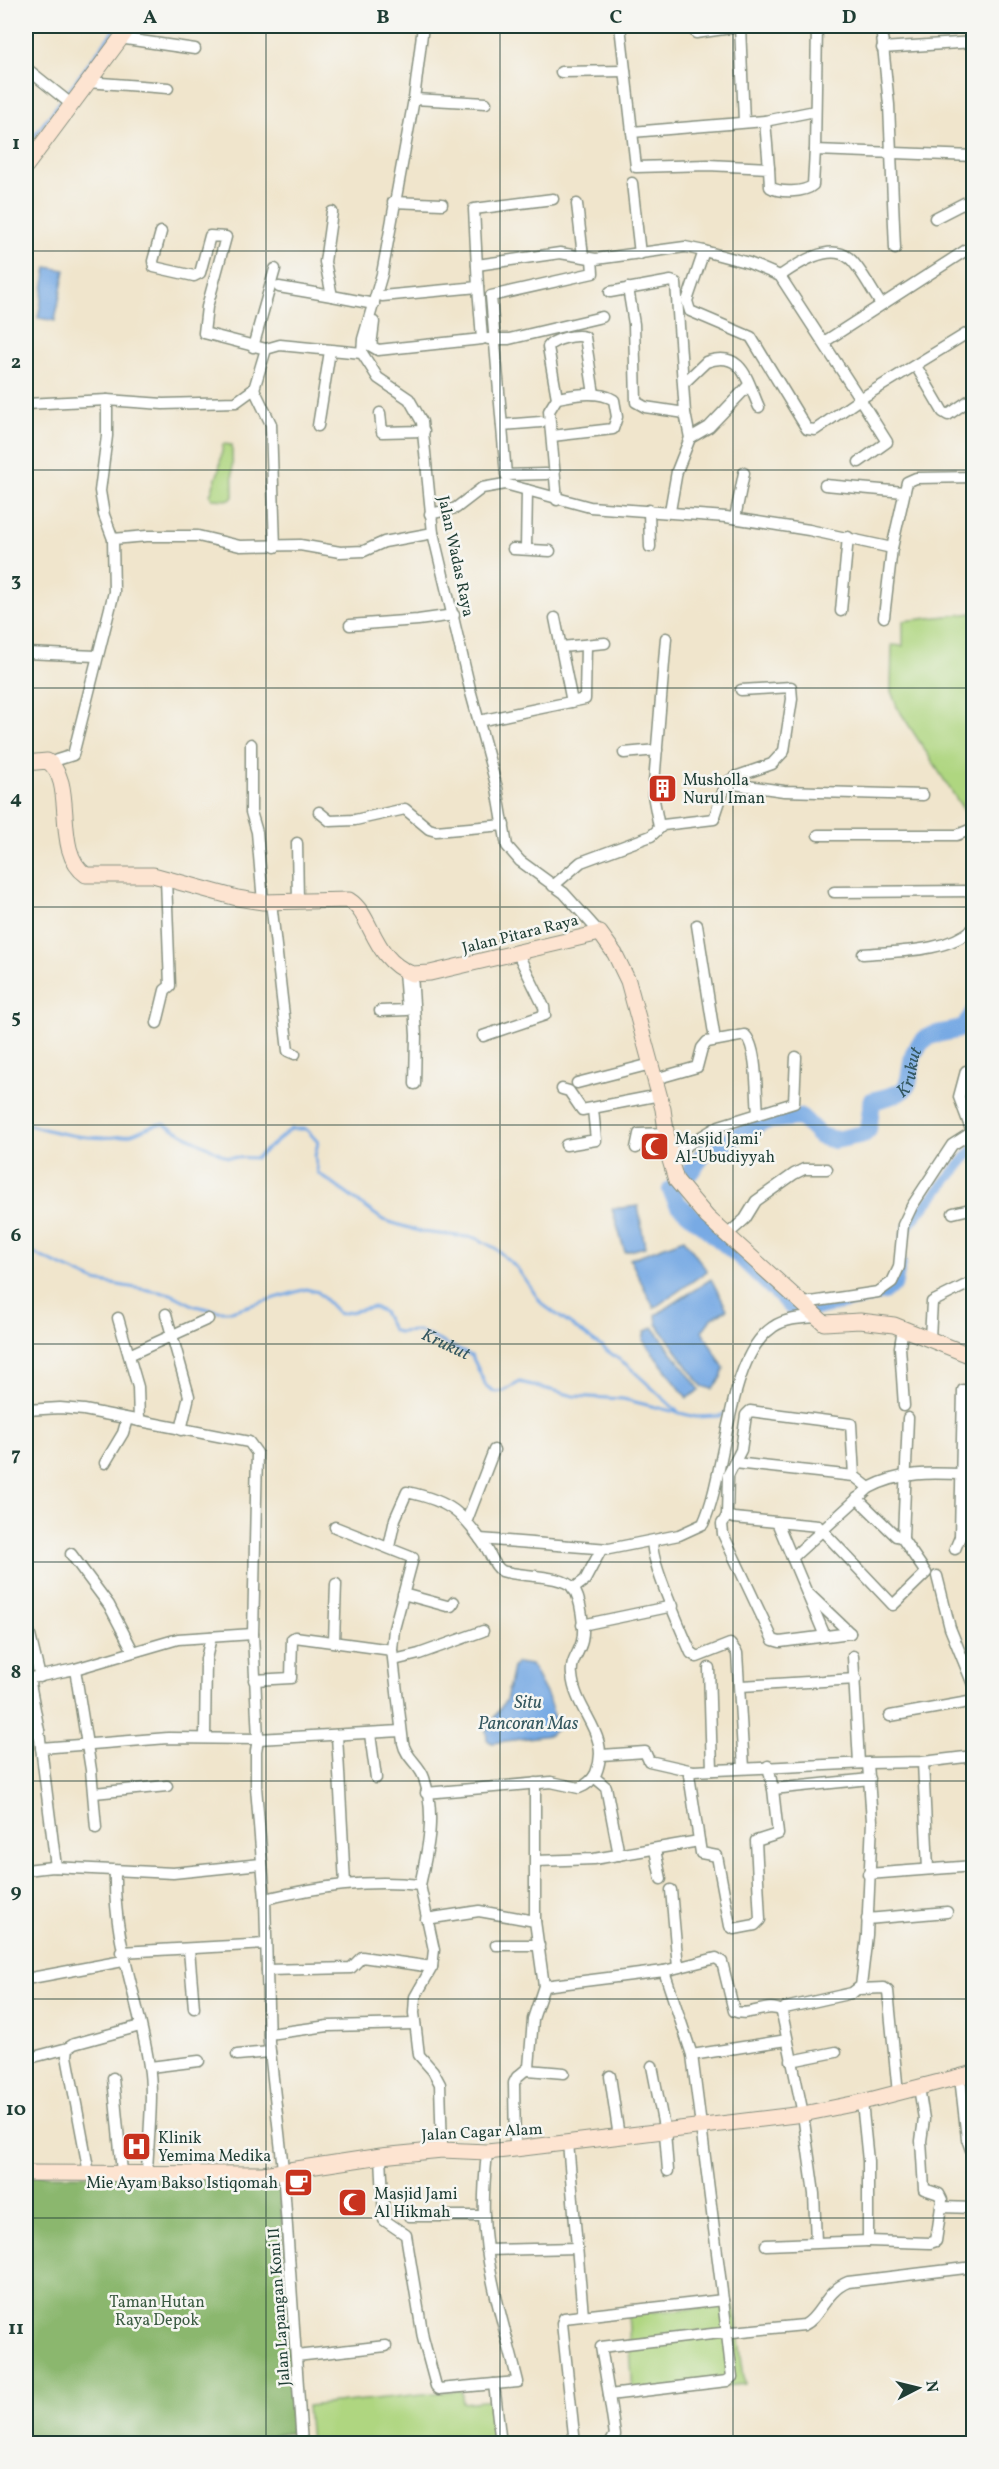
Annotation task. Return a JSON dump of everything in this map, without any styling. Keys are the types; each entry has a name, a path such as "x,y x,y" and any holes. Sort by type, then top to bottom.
{"main road":[{"path":"26,166 65,98 87,82 123,30"},
{"path":"26,763 44,760 52,764 60,779 70,849 82,873 92,876 147,875 237,898 267,902 342,898 352,901 381,950 408,973"},
{"name":"Jalan Pitara Raya","path":"408,973 430,973 600,933 615,954 628,981 660,1095 670,1160 680,1186 727,1235 811,1310"},
{"path":"811,1310 826,1323 871,1322 903,1328 974,1357"},
{"name":"Jalan Cagar Alam","path":"26,2173 263,2174 278,2173 283,2169 442,2150 487,2152 619,2138 803,2114 862,2102 967,2075"}],"street":[{"path":"423,26 414,99 393,202 372,333 374,349 482,339 509,339 602,317"},
{"path":"620,26 636,167 708,165 769,168"},
{"path":"691,26 696,33 745,26"},
{"path":"740,26 744,122"},
{"path":"765,121 770,187 776,191 808,189 813,185 815,150 817,26"},
{"path":"881,26 891,152 895,249"},
{"path":"123,30 195,49"},
{"path":"882,48 974,42"},
{"path":"26,68 65,98"},
{"path":"561,72 625,71"},
{"path":"87,82 168,88"},
{"path":"414,99 486,103"},
{"path":"632,132 765,121 815,111"},
{"path":"815,150 974,156"},
{"path":"632,183 640,254"},
{"path":"935,218 974,198"},
{"path":"482,339 474,209 553,199"},
{"path":"393,202 442,204"},
{"path":"546,474 506,474 493,295 593,273 577,204"},
{"path":"332,212 325,262 332,296"},
{"path":"161,232 153,261 154,267 194,276 200,273 210,236 226,237 204,333 266,349 280,345 362,353 363,339 390,267"},
{"path":"824,342 974,246"},
{"path":"477,265 560,253 588,257 640,254 685,247 749,263 780,276 887,442 859,462"},
{"path":"704,251 687,306 699,316 751,337 807,429 815,430 860,399 974,329"},
{"path":"780,276 797,264 818,255 842,255 849,257 881,304"},
{"path":"253,347 275,269"},
{"path":"610,292 676,283 685,413 690,438 677,471 670,511"},
{"path":"279,287 332,296 378,300 478,287"},
{"path":"628,288 634,324 636,402 650,408 685,413"},
{"path":"557,500 549,411 556,398 548,346 551,342 579,335 585,338 594,394"},
{"path":"26,404 107,400 224,403 243,399 254,389 266,349"},
{"path":"318,426 330,351"},
{"name":"Jalan Wadas Raya","path":"362,353 378,378 415,406 424,431 433,533 497,788 507,846 514,856 571,899 600,933"},
{"path":"684,383 702,364 717,360 737,362 759,407"},
{"path":"915,366 943,412 948,415 974,397"},
{"path":"690,438 709,427 749,385"},
{"path":"254,389 267,412 270,424 274,547"},
{"path":"552,436 613,429 617,417 614,400 594,394 556,398"},
{"path":"52,764 73,755 96,656 113,600 113,539 104,515 100,492 107,436 107,400"},
{"path":"380,413 382,432 424,431"},
{"path":"502,425 541,422"},
{"path":"735,518 744,472"},
{"path":"884,617 892,548 907,482 911,479 974,477"},
{"path":"430,514 456,508 482,488 505,484 557,500 609,509 670,511 735,518 848,537 892,548"},
{"path":"825,485 904,492"},
{"path":"526,549 527,490"},
{"path":"648,510 650,547"},
{"path":"113,539 189,536 240,546 300,545 333,552 360,551 393,539 433,533"},
{"path":"841,611 848,537"},
{"path":"513,549 550,551"},
{"path":"350,625 454,615"},
{"path":"555,618 572,702"},
{"path":"659,827 653,795 666,638"},
{"path":"561,648 605,643"},
{"path":"479,721 586,698 586,645"},
{"path":"26,653 96,656"},
{"path":"553,886 581,862 651,836 659,827 714,819 726,783 735,777 772,764 781,756 787,740 793,695 791,687 741,690"},
{"path":"251,744 251,812 257,832 288,1051 295,1053"},
{"path":"624,753 657,750"},
{"path":"726,783 784,791 923,795"},
{"path":"319,812 330,821 355,820 405,809 429,829 436,831 504,825"},
{"path":"818,836 957,835 974,828"},
{"path":"297,843 298,901"},
{"path":"157,1023 165,990 170,986 166,879"},
{"path":"834,891 974,891"},
{"path":"697,925 715,1040"},
{"path":"862,954 941,943 963,935 974,927"},
{"path":"483,1036 545,1015 544,1007 517,952"},
{"path":"380,1011 403,1011 407,1008 408,973"},
{"path":"408,973 416,1043 415,1084"},
{"path":"577,1083 653,1071 697,1067 704,1044 742,1034 749,1039 758,1114"},
{"path":"670,1160 709,1131 791,1104 796,1100 796,1057"},
{"path":"480,1539 601,1550 679,1535 703,1524 741,1376 751,1351 762,1336 775,1325 796,1319 811,1310 878,1292 892,1282 897,1273 900,1237 907,1215 952,1144 973,1131 959,1097 966,1071"},
{"path":"562,1089 569,1091 580,1110 660,1095"},
{"path":"566,1145 596,1140 593,1109"},
{"path":"636,1148 639,1134 667,1132"},
{"path":"727,1235 745,1220 756,1201 794,1174 804,1169 827,1169"},
{"path":"953,1213 974,1208"},
{"path":"930,1338 932,1302 974,1281"},
{"path":"166,1314 189,1396 181,1430"},
{"path":"118,1318 138,1388 139,1421"},
{"path":"129,1355 208,1319"},
{"path":"903,1328 900,1347 904,1406"},
{"path":"955,1549 960,1537 963,1390"},
{"name":"Jalan Lapangan Koni II","path":"26,1410 72,1409 249,1442 256,1449 253,1634 258,1739 256,1762 265,1899 270,2052 283,2169 302,2444"},
{"path":"805,1590 850,1633 780,1642 771,1638 723,1534 722,1524 727,1516 728,1475 741,1450 746,1415 750,1411 848,1422 852,1427 854,1476"},
{"path":"902,1538 904,1535 908,1418"},
{"path":"105,1463 123,1433 127,1419"},
{"path":"467,1520 494,1450"},
{"path":"735,1463 854,1476 868,1488"},
{"path":"792,1558 868,1488 906,1474 974,1475"},
{"path":"389,1547 395,1519 405,1492 441,1501 467,1520 496,1567 502,1571 561,1581 573,1589 582,1625 582,1641 572,1664 572,1678 577,1696 598,1740 602,1755 594,1777 579,1788 556,1782 426,1793"},
{"path":"727,1516 815,1525 893,1605 926,1573 902,1538 896,1536 857,1498"},
{"path":"777,1522 825,1636"},
{"path":"335,1527 413,1558 393,1655 405,1751 422,1773 431,1831 420,1885 434,1950 432,1967 415,1997 415,2024 419,2055 438,2077 440,2084 442,2150"},
{"path":"653,1541 651,1546 656,1565 694,1656 726,1644 733,1645 737,1653 741,1686 744,1768"},
{"path":"573,1589 585,1580 601,1550"},
{"path":"71,1554 109,1605 133,1651"},
{"path":"937,1576 950,1628 974,1687"},
{"path":"334,1641 336,1584"},
{"path":"404,1594 447,1606 452,1606 454,1602"},
{"path":"582,1625 673,1606"},
{"path":"26,1619 56,1867"},
{"path":"254,1680 291,1678 291,1647 295,1637 334,1641 393,1655 420,1654 483,1631"},
{"path":"32,1678 75,1669 178,1639 253,1634"},
{"path":"205,1737 206,1659 210,1637"},
{"path":"854,1656 864,1763 870,1779 872,1821 867,1919 859,1989"},
{"path":"709,1668 712,1770"},
{"path":"75,1669 88,1742 96,1828"},
{"path":"741,1686 856,1679"},
{"path":"890,1716 974,1701"},
{"path":"26,1734 39,1731"},
{"path":"41,1748 88,1742 205,1737 258,1739 401,1731"},
{"path":"370,1734 376,1778"},
{"path":"337,1735 345,1884"},
{"path":"602,1755 645,1752 649,1761 693,1771 768,1766 923,1762 974,1756"},
{"path":"923,1762 928,1869"},
{"path":"693,1771 689,1775 702,1854 717,1856 731,1927 755,1925 760,1917 756,1841 778,1834 768,1766"},
{"path":"594,1777 606,1787 619,1855"},
{"path":"773,1789 870,1779"},
{"path":"528,2070 532,2019 544,1986 535,1921 535,1783"},
{"path":"94,1793 167,1786"},
{"path":"536,1861 573,1861 655,1851 699,1840"},
{"path":"655,1851 661,1879"},
{"path":"26,1870 56,1867 173,1873 261,1864"},
{"path":"868,1874 974,1866"},
{"path":"115,1871 122,1957 150,2067 147,2172"},
{"path":"265,1899 345,1884 392,1881 420,1885"},
{"path":"671,1890 678,1967"},
{"path":"426,1919 479,1911 535,1921"},
{"path":"867,1919 947,1912"},
{"path":"26,1978 122,1957 266,1944"},
{"path":"496,1945 539,1945"},
{"path":"189,1950 194,2008"},
{"path":"267,1970 351,1968 362,1957 432,1967"},
{"path":"544,1986 664,1971 720,1959 734,2011 739,2013 776,2008 782,2011 859,1989 884,1988 888,1991 898,2093"},
{"path":"609,2395 727,2381 732,2377 692,2055 664,1971"},
{"path":"782,2011 803,2114 814,2194 816,2242"},
{"path":"269,2034 328,2026 415,2024"},
{"path":"26,2059 140,2026"},
{"path":"692,2055 787,2040"},
{"path":"68,2048 66,2056 89,2173"},
{"path":"237,2055 270,2052"},
{"path":"791,2061 836,2052"},
{"path":"150,2067 199,2061"},
{"path":"652,2066 664,2132 668,2171"},
{"path":"515,2149 514,2083 517,2077 528,2070 564,2073"},
{"path":"967,2075 967,2139 974,2158"},
{"path":"610,2076 619,2138"},
{"path":"113,2078 122,2172"},
{"path":"766,2245 868,2241 934,2242 937,2238 941,2207 939,2194 924,2189 921,2141 924,2119 919,2087"},
{"path":"862,2102 868,2161 868,2241"},
{"path":"568,2143 583,2315"},
{"path":"381,2156 384,2220 406,2235 423,2338 436,2386 439,2389 518,2382 493,2284 487,2250 484,2216 487,2152"},
{"path":"941,2207 974,2208"},
{"path":"409,2216 484,2216"},
{"path":"487,2250 577,2248"},
{"path":"610,2444 615,2434 601,2348 804,2325 813,2319 831,2293 848,2282 974,2267"},
{"path":"575,2444 561,2323 567,2317 723,2300"},
{"path":"296,2356 386,2346"},
{"path":"494,2385 501,2444"}],"green space":[{"path":"223,444 232,445 233,497 230,500 212,499 210,495 219,470"},
{"path":"973,613 974,822 972,823 897,707 891,691 892,645 903,646 903,621"},
{"name":"Taman Hutan Raya Depok","path":"26,2175 279,2176 298,2432 273,2435 273,2444 26,2444"},
{"path":"734,2305 745,2384 633,2396 628,2314"},
{"path":"461,2390 463,2403 493,2400 497,2443 310,2443 307,2406"}],"water":[{"path":"47,267 65,270 55,321 38,318"},
{"path":"638,1206 645,1247 625,1252 612,1209"},
{"path":"684,1239 707,1271 654,1308 630,1259"},
{"path":"711,1279 727,1309 711,1319 702,1331 724,1368 721,1378 712,1389 702,1386 657,1324 656,1315"},
{"path":"653,1327 700,1390 687,1398 643,1340 645,1332"},
{"name":"Situ Pancoran Mas","path":"517,1663 531,1665 548,1697 558,1728 549,1735 492,1743 487,1740 486,1730 506,1700 513,1667"}],"waterway":[{"path":"26,147 117,26"},
{"name":"Krukut","path":"800,1314 742,1258 678,1204 671,1190 690,1172 709,1147 728,1141 764,1121 798,1117 820,1136 835,1140 864,1134 868,1130 872,1101 897,1094 907,1085 912,1059 919,1045 929,1036 965,1027 974,1012"},
{"path":"26,1124 63,1134 99,1138 130,1135 154,1125 164,1124 227,1157 256,1158 291,1129 306,1129 318,1142 315,1156 318,1173 383,1220 422,1232 476,1238 495,1248 517,1268 542,1304 627,1365 677,1411"},
{"path":"905,1237 908,1226 974,1148"},
{"name":"Krukut","path":"26,1250 95,1281 171,1294 195,1306 218,1311 231,1311 306,1289 318,1292 339,1314 374,1307 383,1312 392,1329 397,1332 419,1331 472,1356 486,1386 495,1392 504,1391 520,1382 574,1396 623,1399 696,1417 720,1416 729,1411"},
{"path":"808,1313 885,1295 897,1286 902,1264"}],"place":[{"name":"Musholla Nurul Iman","path":"662,788"},
{"name":"Masjid Jami' Al-Ubudiyyah","path":"654,1147"},
{"name":"Klinik Yemima Medika","path":"137,2146"},
{"name":"Mie Ayam Bakso Istiqomah","path":"299,2182"},
{"name":"Masjid Jami Al Hikmah","path":"353,2202"}]}
